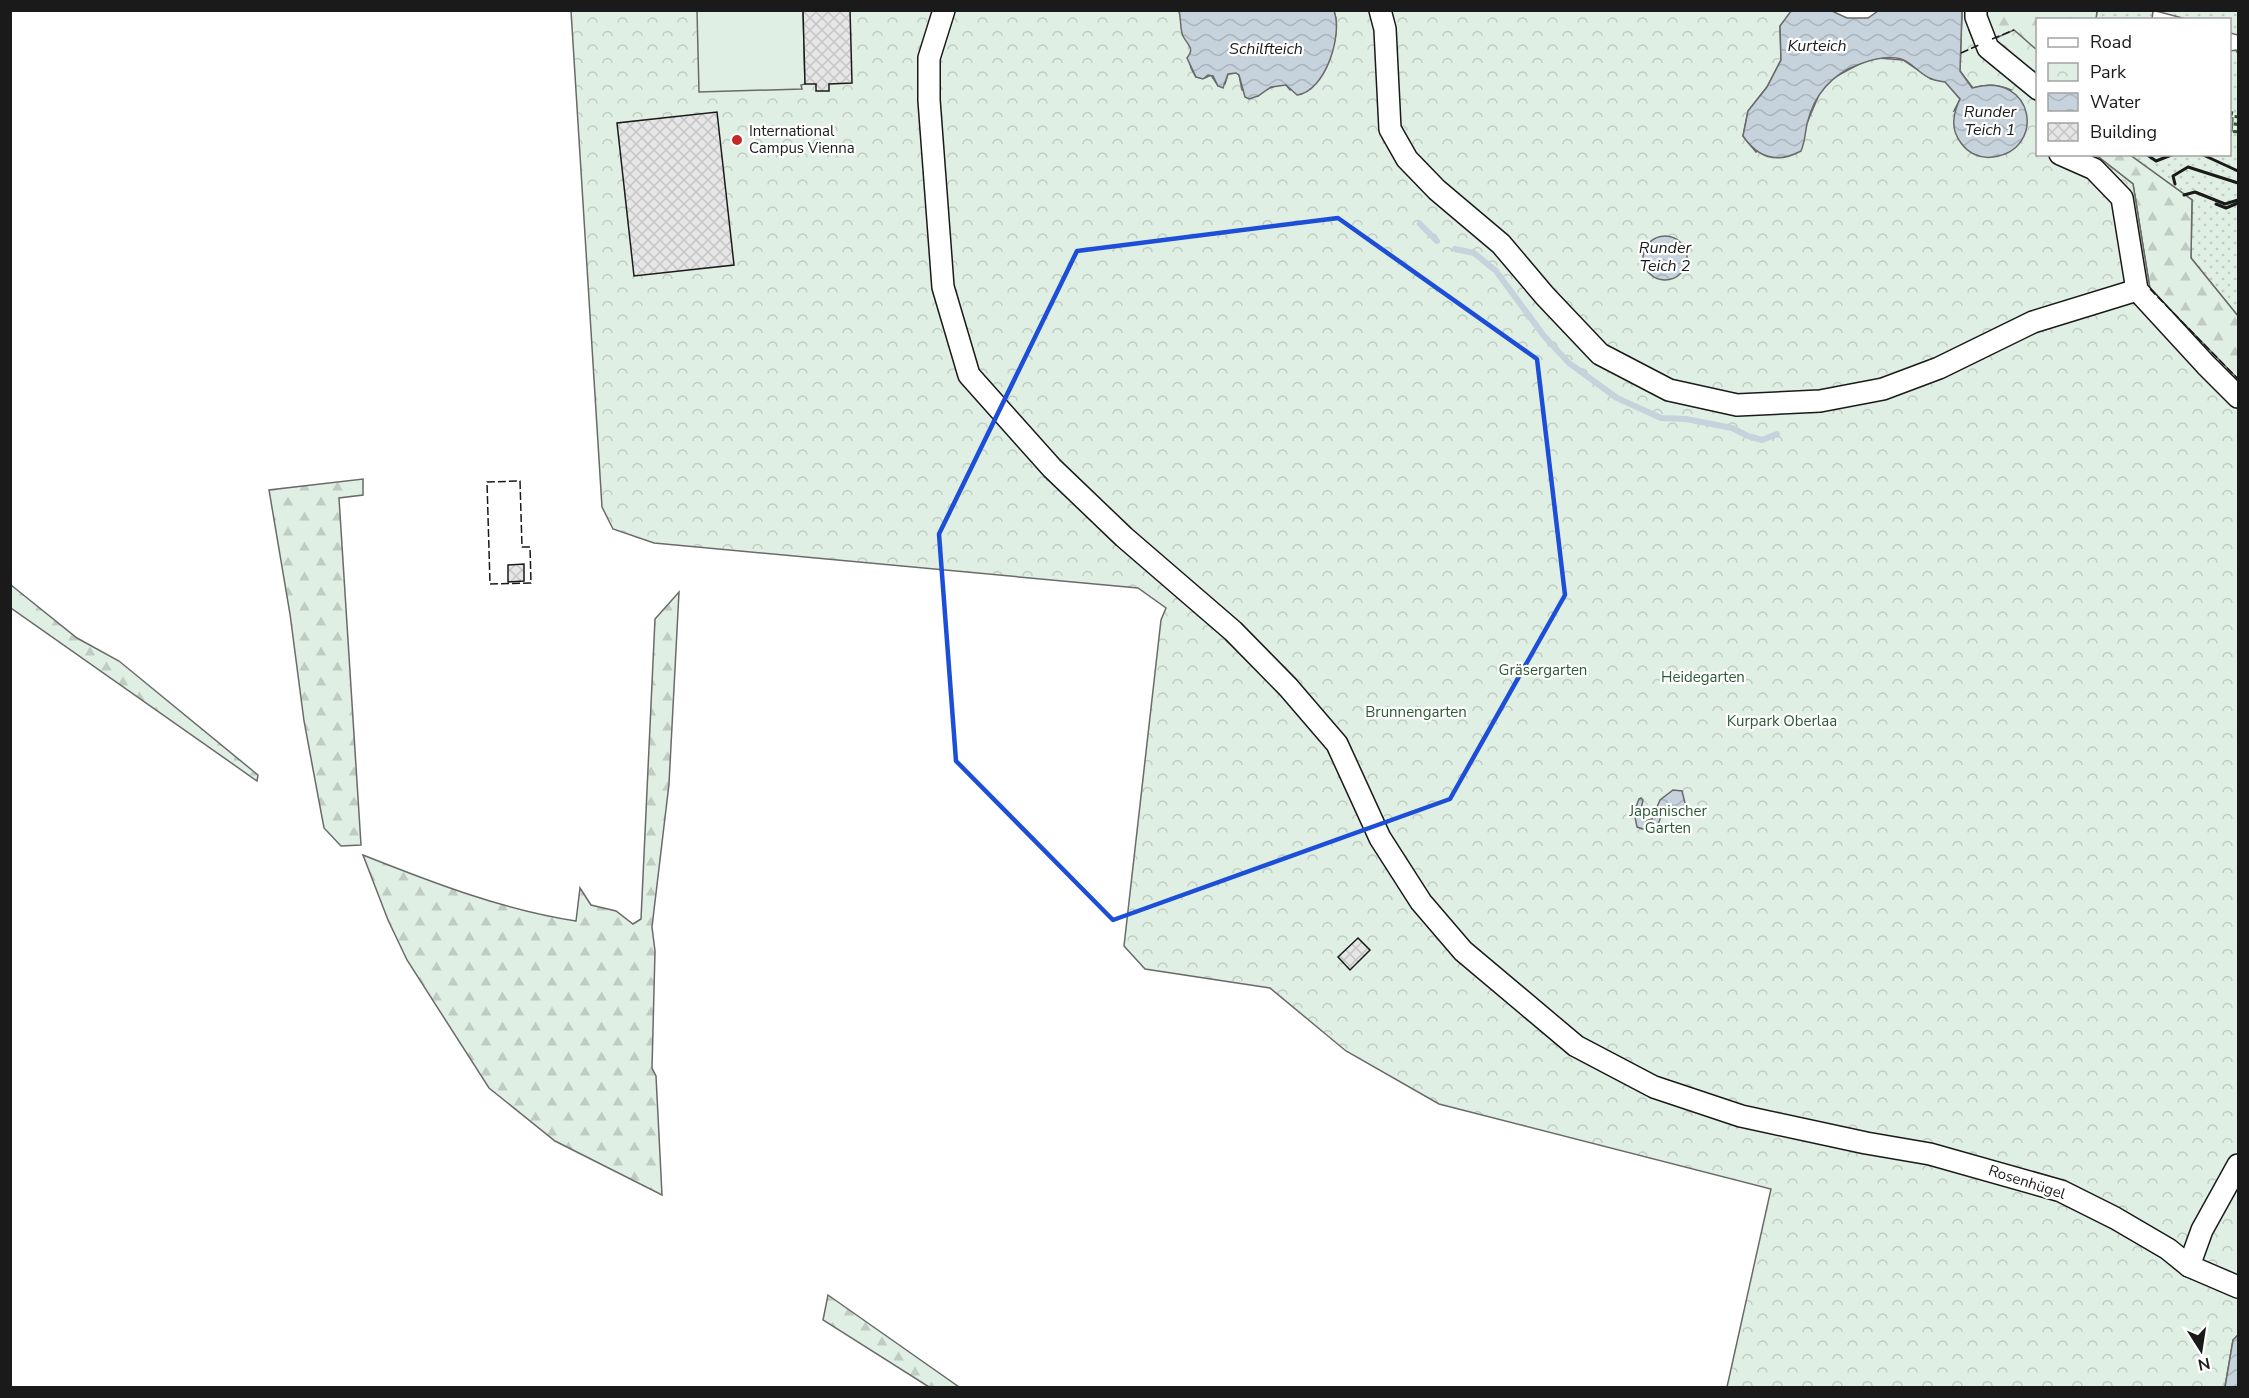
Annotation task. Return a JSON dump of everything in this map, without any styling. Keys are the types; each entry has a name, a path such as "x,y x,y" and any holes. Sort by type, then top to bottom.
{"street":[{"name":"Rosenhügel","path":"944,10 929,58 929,100 943,287 969,375 1052,468 1125,537 1233,631 1288,687 1337,744 1380,838 1421,902 1463,951 1576,1046 1654,1087 1741,1116 1866,1143 1930,1154 2061,1191 2142,1234 2189,1266 2238,1287"},
{"path":"1380,10 1385,29 1390,129 1407,159 1437,190 1504,247 1545,296 1600,354 1669,390 1737,405 1820,401 1883,389 1939,368 2033,321 2137,290"},
{"path":"1976,10 1976,17 1988,48 2036,88"},
{"path":"2065,156 2094,169 2122,198 2137,290 2238,396"},
{"path":"2189,1266 2202,1230 2238,1165"}],"highlighted area":[{"path":"1338,218 1537,359 1565,595 1450,799 1113,920 956,761 939,534 1077,251"}],"green space":[{"path":"2097,10 2153,11 2152,18 2096,18"},
{"name":"Kurpark Oberlaa","path":"571,11 1179,11 1191,46 1190,65 1196,77 1205,78 1211,75 1218,86 1225,84 1228,74 1236,73 1239,75 1242,90 1258,96 1278,86 1286,85 1290,90 1315,84 1325,68 1335,39 1334,11 1793,11 1780,26 1781,60 1767,87 1748,111 1743,136 1756,152 1807,123 1821,90 1833,78 1863,62 1878,58 1903,60 1931,79 1945,81 1960,99 1954,111 2011,90 1992,85 1973,88 1960,71 1962,11 1973,11 1969,30 1976,47 2014,30 2036,49 2036,156 2097,156 2133,184 2150,289 2238,379 2238,1335 2233,1340 2225,1387 1727,1387 1771,1189 1439,1104 1346,1051 1270,988 1145,969 1124,946 1161,620 1166,608 1138,588 654,543 613,529 602,507","holes":["1643,262 1682,271 1677,275 1660,279 1650,273"]},
{"path":"697,11 803,11 805,84 801,85 802,89 699,92"},
{"path":"1978,11 2097,11 2096,18 2036,18 2036,90 1966,63"},
{"path":"2156,11 2238,11 2238,35 2231,33 2231,18 2182,18"},
{"path":"2236,50 2238,54 2238,316 2191,258 2192,200 2131,156 2231,156 2233,118 2231,117 2231,51"},
{"path":"2097,156 2131,156 2192,200 2191,258 2238,316 2238,379 2150,289 2133,184"},
{"path":"363,479 363,495 339,498 361,845 341,846 324,828 304,721 290,614 269,490"},
{"path":"11,585 77,638 119,661 258,775 257,781 11,608"},
{"path":"679,592 669,784 652,927 655,951 652,1068 656,1076 662,1195 555,1141 489,1088 407,960 388,920 363,855 468,894 521,910 576,921 580,888 591,905 616,911 633,924 641,919 655,619"},
{"path":"828,1295 959,1387 929,1387 823,1320"}],"water":[{"name":"Schilfteich","path":"1179,11 1334,11 1336,33 1334,47 1324,73 1307,91 1297,95 1286,85 1271,87 1249,99 1245,97 1239,75 1236,73 1228,74 1223,88 1218,86 1213,76 1208,75 1203,79 1196,77 1187,58 1191,49 1182,33"},
{"name":"Kurteich","path":"1791,11 1832,11 1847,18 1868,18 1878,11 1962,11 1960,71 1972,88 1993,86 2010,90 2021,100 2026,113 2027,128 2021,141 2010,152 1993,157 1979,156 1971,152 1964,147 1955,132 1954,116 1960,99 1945,82 1928,77 1905,61 1885,58 1850,68 1826,87 1819,95 1810,114 1801,151 1776,158 1762,154 1743,136 1748,111 1767,87 1781,60 1780,26"},
{"name":"Runder Teich 2","path":"1665,236 1681,242 1687,258 1681,274 1665,280 1649,274 1643,258 1649,242"},
{"path":"1673,790 1682,791 1686,807 1674,812 1669,807 1662,807 1660,820 1655,827 1646,829 1637,827 1634,812 1639,799 1643,800 1642,811 1646,821 1652,819 1660,800"},
{"path":"2238,1335 2238,1387 2225,1387 2233,1340"}],"building":[{"path":"803,10 850,10 852,83 829,84 829,91 816,91 816,84 805,84"},
{"path":"717,112 734,265 634,276 617,123"},
{"path":"524,564 524,581 508,582 508,565"},
{"path":"1358,938 1370,950 1350,970 1338,957"}],"waterway":[{"path":"1420,224 1437,241"},
{"path":"1455,249 1474,253 1496,271 1544,336 1569,363 1617,398 1661,418 1686,419 1732,428 1762,440 1777,434"}],"hedge":[{"path":"2231,113 2237,115 2235,134 2231,134"}],"fence":[{"path":"1992,39 2014,30"},
{"path":"1961,53 1981,44"},
{"path":"2150,289 2238,379"},
{"path":"520,481 522,547 530,547 531,583 490,584 487,482 520,481"}],"wall":[{"path":"2149,156 2156,161 2169,156"},
{"path":"2205,156 2238,171"},
{"path":"2175,184 2173,176 2188,167 2238,183"},
{"path":"2184,195 2195,192 2225,204 2238,200"},
{"path":"2216,204 2226,208 2238,203"}],"place":[{"name":"International Campus Vienna","path":"737,140"}],"water label":[{"name":"Runder Teich 1","path":"1990,121"}],"park label":[{"name":"Gräsergarten","path":"1543,670"},
{"name":"Heidegarten","path":"1703,677"},
{"name":"Brunnengarten","path":"1416,712"},
{"name":"Japanischer Garten","path":"1668,820"}]}
